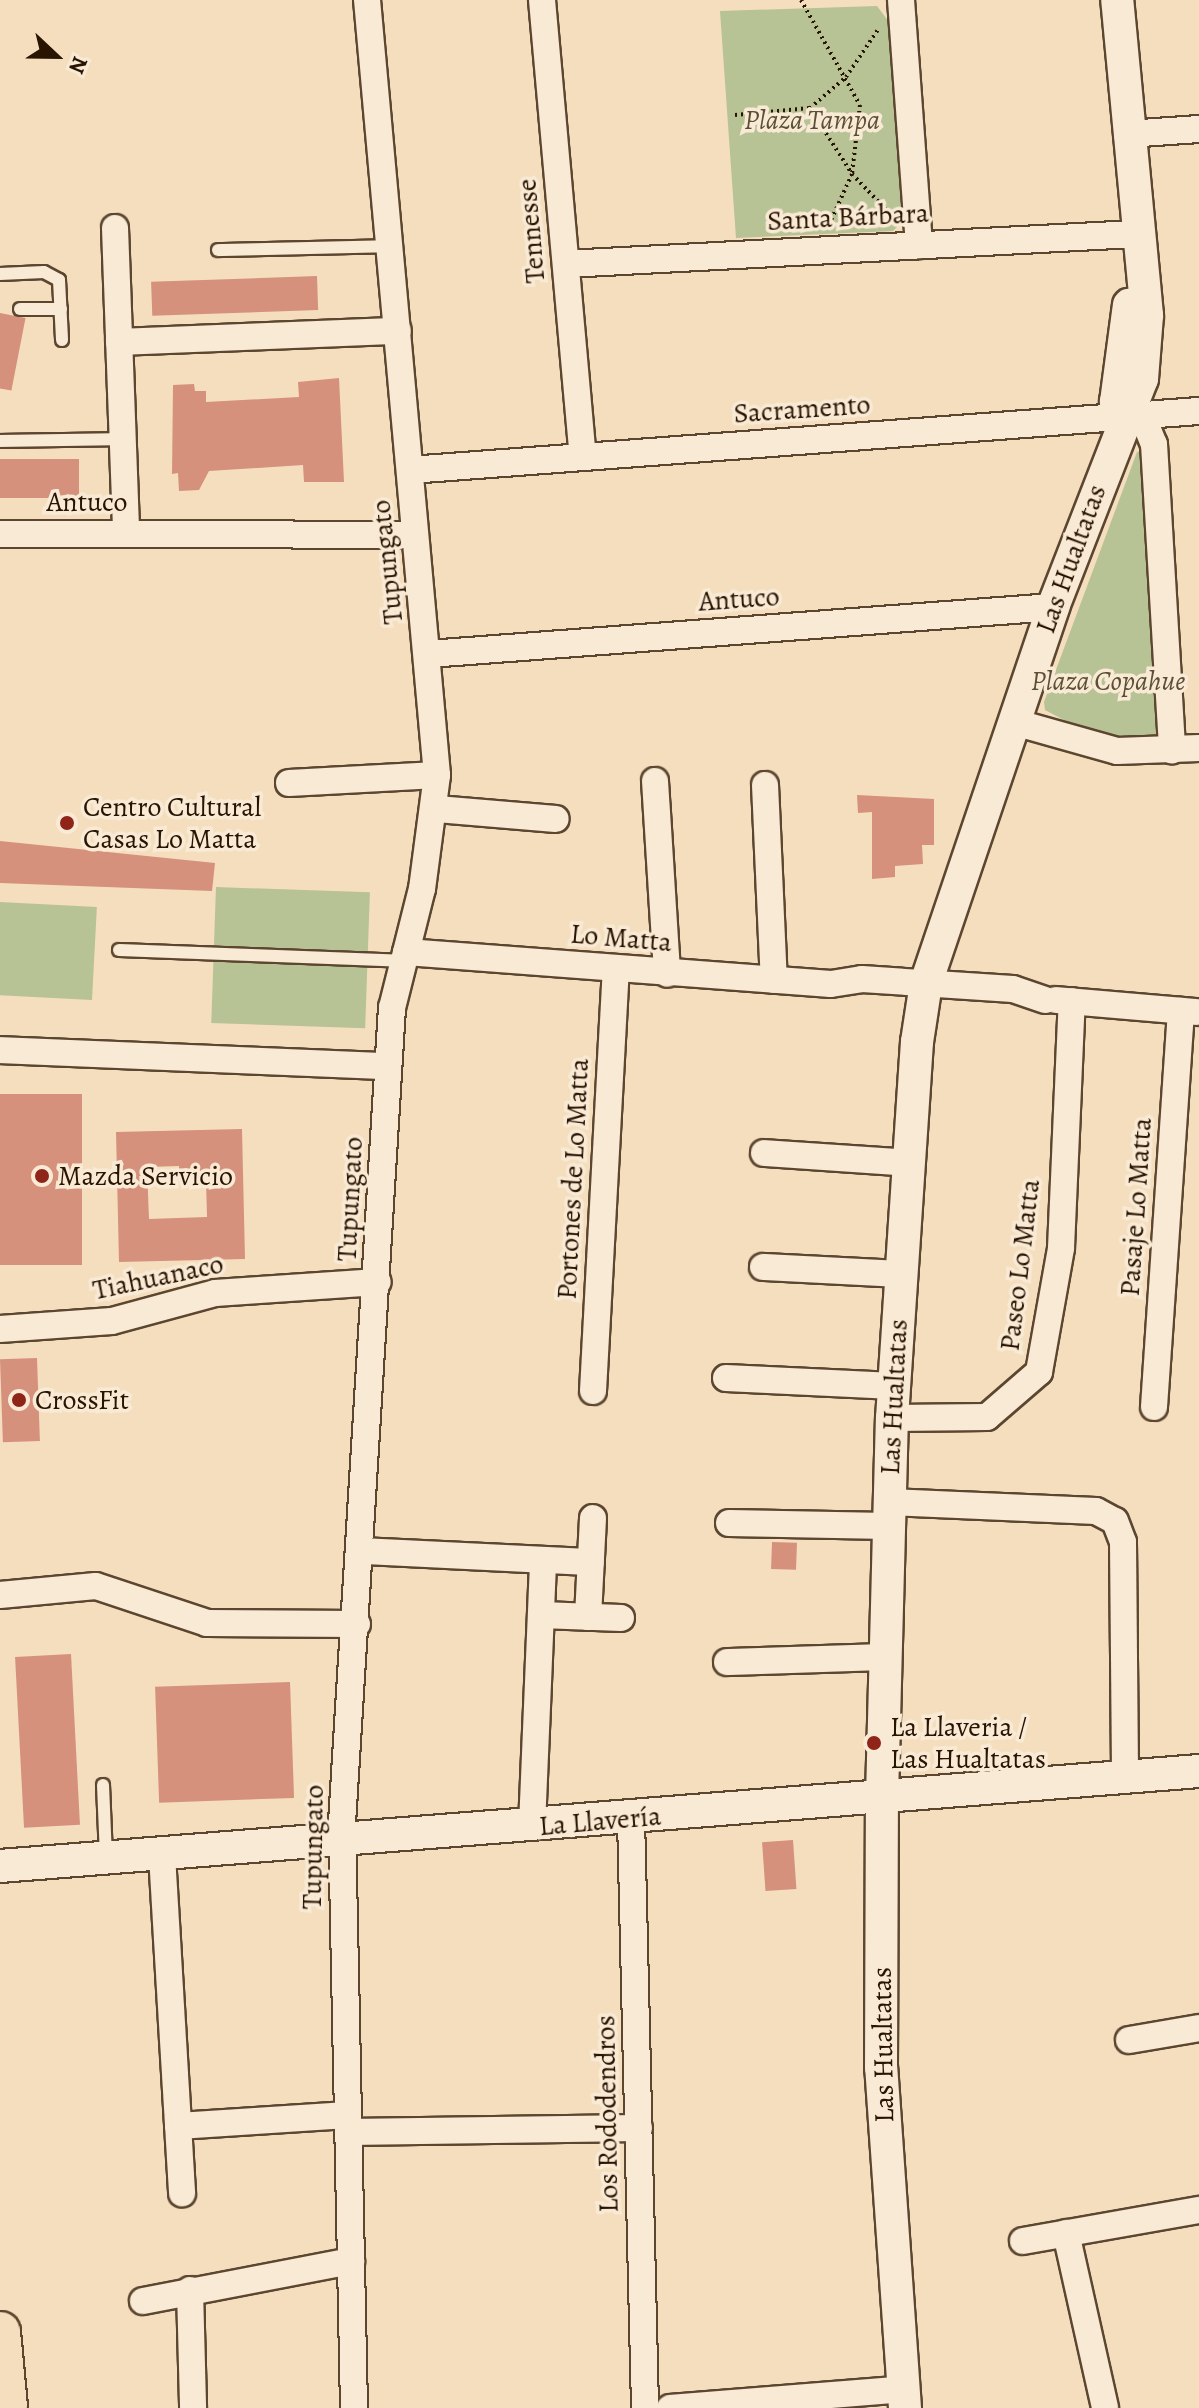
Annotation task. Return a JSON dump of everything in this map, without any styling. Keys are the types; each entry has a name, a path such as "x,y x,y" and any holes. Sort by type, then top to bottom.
{"main road":[{"path":"0,2332 7,2408"}],"street":[{"name":"Tupungato","path":"354,2408 342,1842 363,1551 387,1066 404,957 437,809 429,654 414,535 367,0"},
{"name":"Tennesse","path":"542,0 583,456"},
{"name":"Las Hualtatas","path":"1117,0 1134,234 1116,402 1154,444 1172,750"},
{"path":"895,6 919,245"},
{"path":"1127,134 1199,129"},
{"path":"115,228 126,534"},
{"name":"Santa Bárbara","path":"566,264 1134,234"},
{"path":"119,342 398,331"},
{"name":"Sacramento","path":"410,470 1199,411"},
{"name":"Las Hualtatas","path":"904,2399 881,2068 882,1797 892,1418 925,991 1053,607 1132,417"},
{"name":"Antuco","path":"0,534 414,535"},
{"name":"Antuco","path":"429,654 1053,607"},
{"path":"1014,722 1101,749 1199,748"},
{"path":"289,783 437,775"},
{"path":"655,781 667,974"},
{"path":"765,785 774,980"},
{"path":"437,809 556,819"},
{"name":"Lo Matta","path":"404,957 831,984 855,994 925,991 1190,1012"},
{"name":"Portones de Lo Matta","path":"593,1391 616,970"},
{"name":"Paseo Lo Matta","path":"892,1418 987,1417 1039,1372 1061,1248 1072,1001"},
{"name":"Pasaje Lo Matta","path":"1154,1407 1190,1012"},
{"path":"0,1050 387,1066"},
{"path":"764,1153 910,1163"},
{"path":"763,1267 902,1274"},
{"name":"Tiahuanaco","path":"0,1329 112,1321 215,1293 378,1282"},
{"path":"726,1378 894,1386"},
{"path":"729,1523 888,1514 1096,1511 1115,1521 1123,1542 1125,1777"},
{"path":"588,1617 593,1518"},
{"path":"363,1551 591,1562"},
{"path":"532,1826 543,1560"},
{"path":"0,1595 96,1586 218,1625 357,1624"},
{"path":"541,1615 621,1618"},
{"path":"727,1662 886,1657"},
{"name":"La Llavería","path":"0,1866 342,1842 1199,1771"},
{"name":"Los Rododendros","path":"631,1818 645,2408"},
{"path":"162,1855 182,2193"},
{"path":"1129,2040 1199,2028"},
{"path":"178,2126 348,2124 639,2128"},
{"path":"1023,2241 1199,2210"},
{"path":"1066,2233 1105,2408"},
{"path":"143,2301 351,2261"},
{"path":"190,2290 193,2408"},
{"path":"670,2408 904,2399"}],"lane":[{"path":"218,250 390,246"},
{"path":"0,274 53,275 61,309 62,340"},
{"path":"20,309 61,309"},
{"path":"0,441 123,439"},
{"path":"119,950 404,957"},
{"path":"103,1785 107,1859"}],"path":[{"path":"801,0 860,105 852,174 821,251"},
{"path":"735,115 810,108 846,77 895,6"},
{"path":"810,108 852,174 919,245"}],"green space":[{"name":"Plaza Tampa","path":"877,6 889,22 905,219 893,231 736,238 720,11"},
{"name":"Plaza Copahue","path":"1147,449 1166,737 1128,738 1083,730 1045,710 1044,702 1137,452"},
{"path":"216,887 370,892 365,1028 211,1023"},
{"path":"0,902 97,907 92,1000 0,995"}],"building":[{"path":"317,276 318,310 152,316 151,282"},
{"path":"0,313 26,318 11,391 0,388"},
{"path":"339,378 344,482 304,482 303,465 209,471 199,490 179,491 178,473 172,474 173,385 194,384 195,391 206,391 206,402 299,397 298,382"},
{"path":"0,459 79,459 79,498 0,498"},
{"path":"857,795 934,799 934,845 922,845 923,864 895,866 895,877 872,879 872,812 858,813"},
{"path":"0,841 215,863 212,891 0,883"},
{"name":"Mazda Servicio","path":"0,1094 82,1094 82,1265 0,1265"},
{"path":"242,1129 245,1259 119,1262 116,1132","holes":["179,1166 179,1181 206,1180 207,1217 149,1219 147,1167"]},
{"name":"CrossFit","path":"37,1358 40,1441 3,1442 0,1359"},
{"path":"772,1542 797,1543 796,1570 771,1569"},
{"path":"71,1654 80,1825 24,1828 15,1657"},
{"path":"290,1682 294,1798 159,1803 155,1687"},
{"path":"793,1840 796,1889 765,1891 762,1842"}],"place":[{"name":"Centro Cultural Casas Lo Matta","path":"67,823"},
{"name":"Mazda Servicio","path":"42,1176"},
{"name":"CrossFit","path":"19,1400"},
{"name":"La Llaveria / Las Hualtatas","path":"874,1743"}]}
